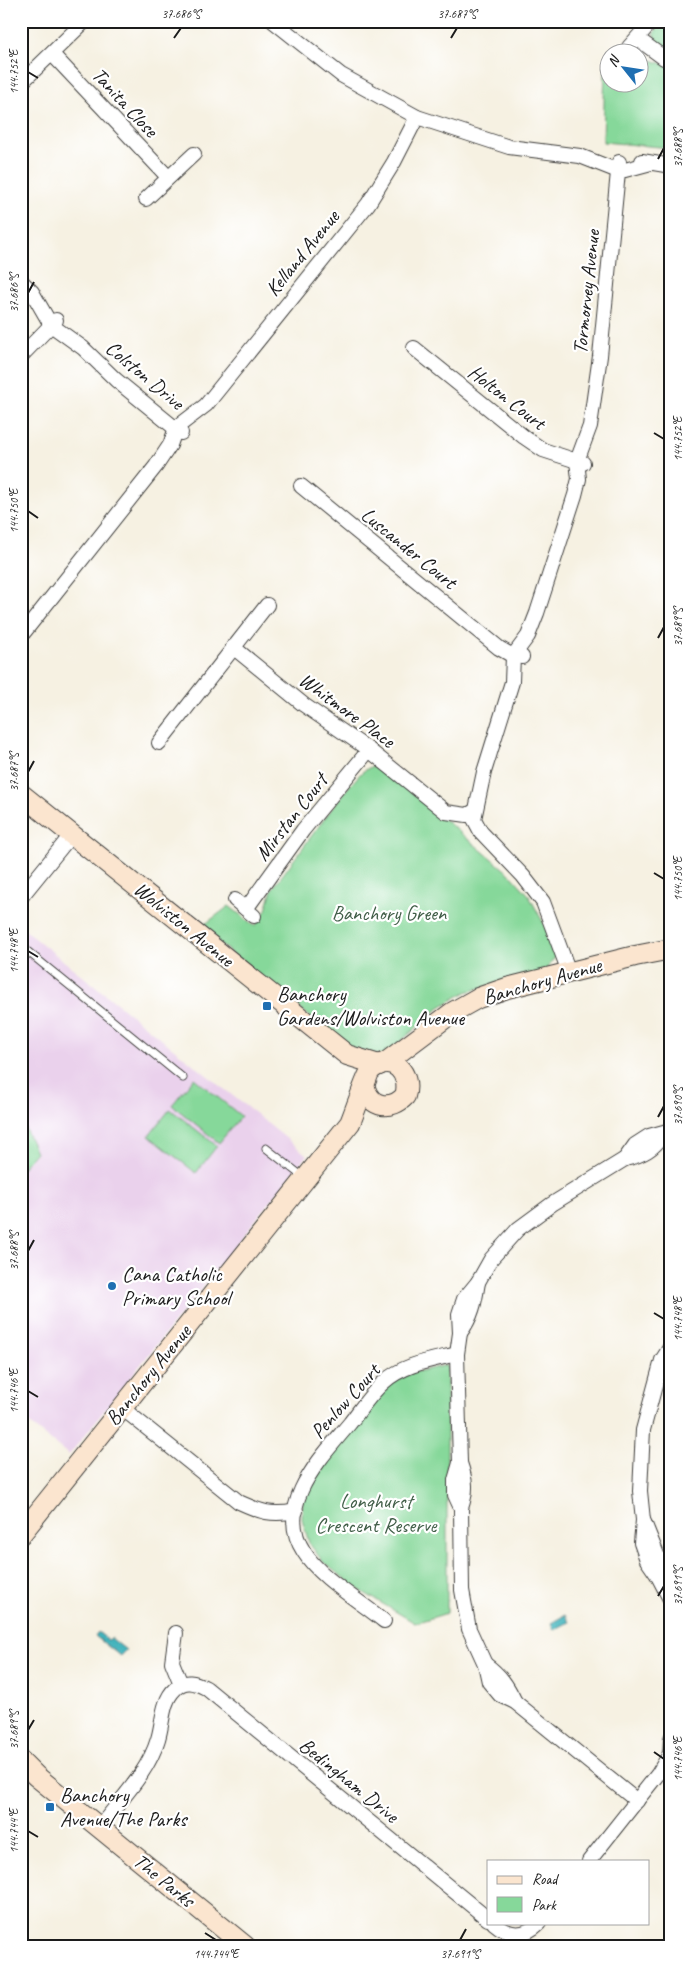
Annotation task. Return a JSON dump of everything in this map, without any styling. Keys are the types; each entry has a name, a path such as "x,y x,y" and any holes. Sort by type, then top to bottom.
{"street":[{"path":"21,83 85,21"},
{"path":"273,21 341,75 417,117 509,147 580,156 618,166 651,163 671,166"},
{"path":"652,21 634,43 664,58"},
{"name":"Tanita Close","path":"52,54 168,177"},
{"name":"Kelland Avenue","path":"21,636 156,466 169,458 176,449 178,430 196,424 202,417 206,405 368,204 394,162 417,117"},
{"path":"146,199 194,154"},
{"name":"Tormorvey Avenue","path":"470,811 506,705 519,683 517,654 537,630 537,613 572,510 585,486 580,462 593,446 594,434 590,426 600,356 618,166"},
{"name":"Colston Drive","path":"21,281 32,292 42,298 54,323 77,336 83,348 116,380 178,430"},
{"path":"21,356 54,323"},
{"name":"Holton Court","path":"414,348 524,437 543,450 580,462"},
{"name":"Luscander Court","path":"300,486 493,641 499,648 517,654"},
{"path":"159,743 266,605"},
{"name":"Whitmore Place","path":"233,647 304,706 369,750 437,805 470,811"},
{"name":"Mirstan Court","path":"235,900 250,913 303,830 369,750"},
{"name":"Wolviston Avenue","path":"21,794 347,1055 365,1087"},
{"path":"470,811 477,826 496,850 518,870 543,902 569,972"},
{"path":"21,897 72,834"},
{"name":"Banchory Avenue","path":"382,1064 453,1012 478,998 507,988 569,972 671,949"},
{"path":"407,1081 399,1068 382,1064 368,1074 365,1087 372,1102 386,1106 393,1105 404,1096 407,1081 424,1035"},
{"name":"Wolviston Avenue","path":"347,1055 382,1064"},
{"name":"Banchory Avenue","path":"21,1534 350,1123 365,1087"},
{"name":"Banchory Avenue","path":"350,1123 386,1106"},
{"path":"637,1801 515,1702 507,1684 498,1673 485,1664 469,1629 462,1590 461,1508 455,1494 455,1480 460,1463 458,1354 460,1333 470,1319 476,1302 478,1282 491,1259 518,1229 552,1204 625,1158 641,1156 653,1148 668,1132"},
{"path":"671,1346 662,1360 643,1430 640,1482 643,1520 641,1543 646,1560 658,1576 671,1601"},
{"name":"Penlow Court","path":"384,1621 321,1572 303,1551 294,1526 300,1491 313,1467 384,1381 405,1368 458,1354"},
{"path":"656,1387 671,1369"},
{"path":"122,1408 239,1502 261,1512 276,1515 296,1511"},
{"path":"99,1828 136,1780 158,1740 166,1702 180,1684 172,1662 176,1633"},
{"name":"Bedingham Drive","path":"180,1684 188,1682 197,1683 206,1688 487,1918"},
{"path":"589,1860 658,1774 670,1753 671,1738"},
{"name":"The Parks","path":"21,1761 29,1775 99,1828 245,1946"},
{"path":"496,1924 511,1934 530,1932 538,1924"}],"lane":[{"path":"21,946 183,1078"},
{"path":"266,1148 306,1178"}],"shaded area":[{"name":"Cana Catholic Primary School","path":"21,927 307,1155 69,1455 21,1417"}],"green space":[{"path":"662,21 671,21 671,148 603,142 604,92 650,92 650,60 668,65 669,52 655,41 654,33"},
{"path":"21,48 30,64 21,72"},
{"name":"Banchory Green","path":"372,766 386,771 510,874 528,894 551,937 556,956 545,971 466,992 440,1007 384,1056 350,1049 200,928 229,906 255,926 266,910 272,889 345,791 362,772"},
{"path":"194,1078 241,1116 219,1143 172,1105"},
{"path":"170,1109 217,1146 196,1173 149,1136"},
{"path":"21,1120 36,1152 21,1169"},
{"name":"Longhurst Crescent Reserve","path":"447,1365 447,1613 415,1623 356,1588 323,1562 309,1543 302,1519 303,1497 317,1473 389,1384 411,1373"}],"water":[{"path":"565,1615 569,1622 554,1630 551,1623"},
{"path":"98,1632 108,1640 111,1638 126,1650 120,1656 95,1636"}],"place":[{"name":"Banchory Gardens/Wolviston Avenue","path":"267,1006"},
{"name":"Cana Catholic Primary School","path":"112,1286"},
{"name":"Banchory Avenue/The Parks","path":"50,1807"}]}
